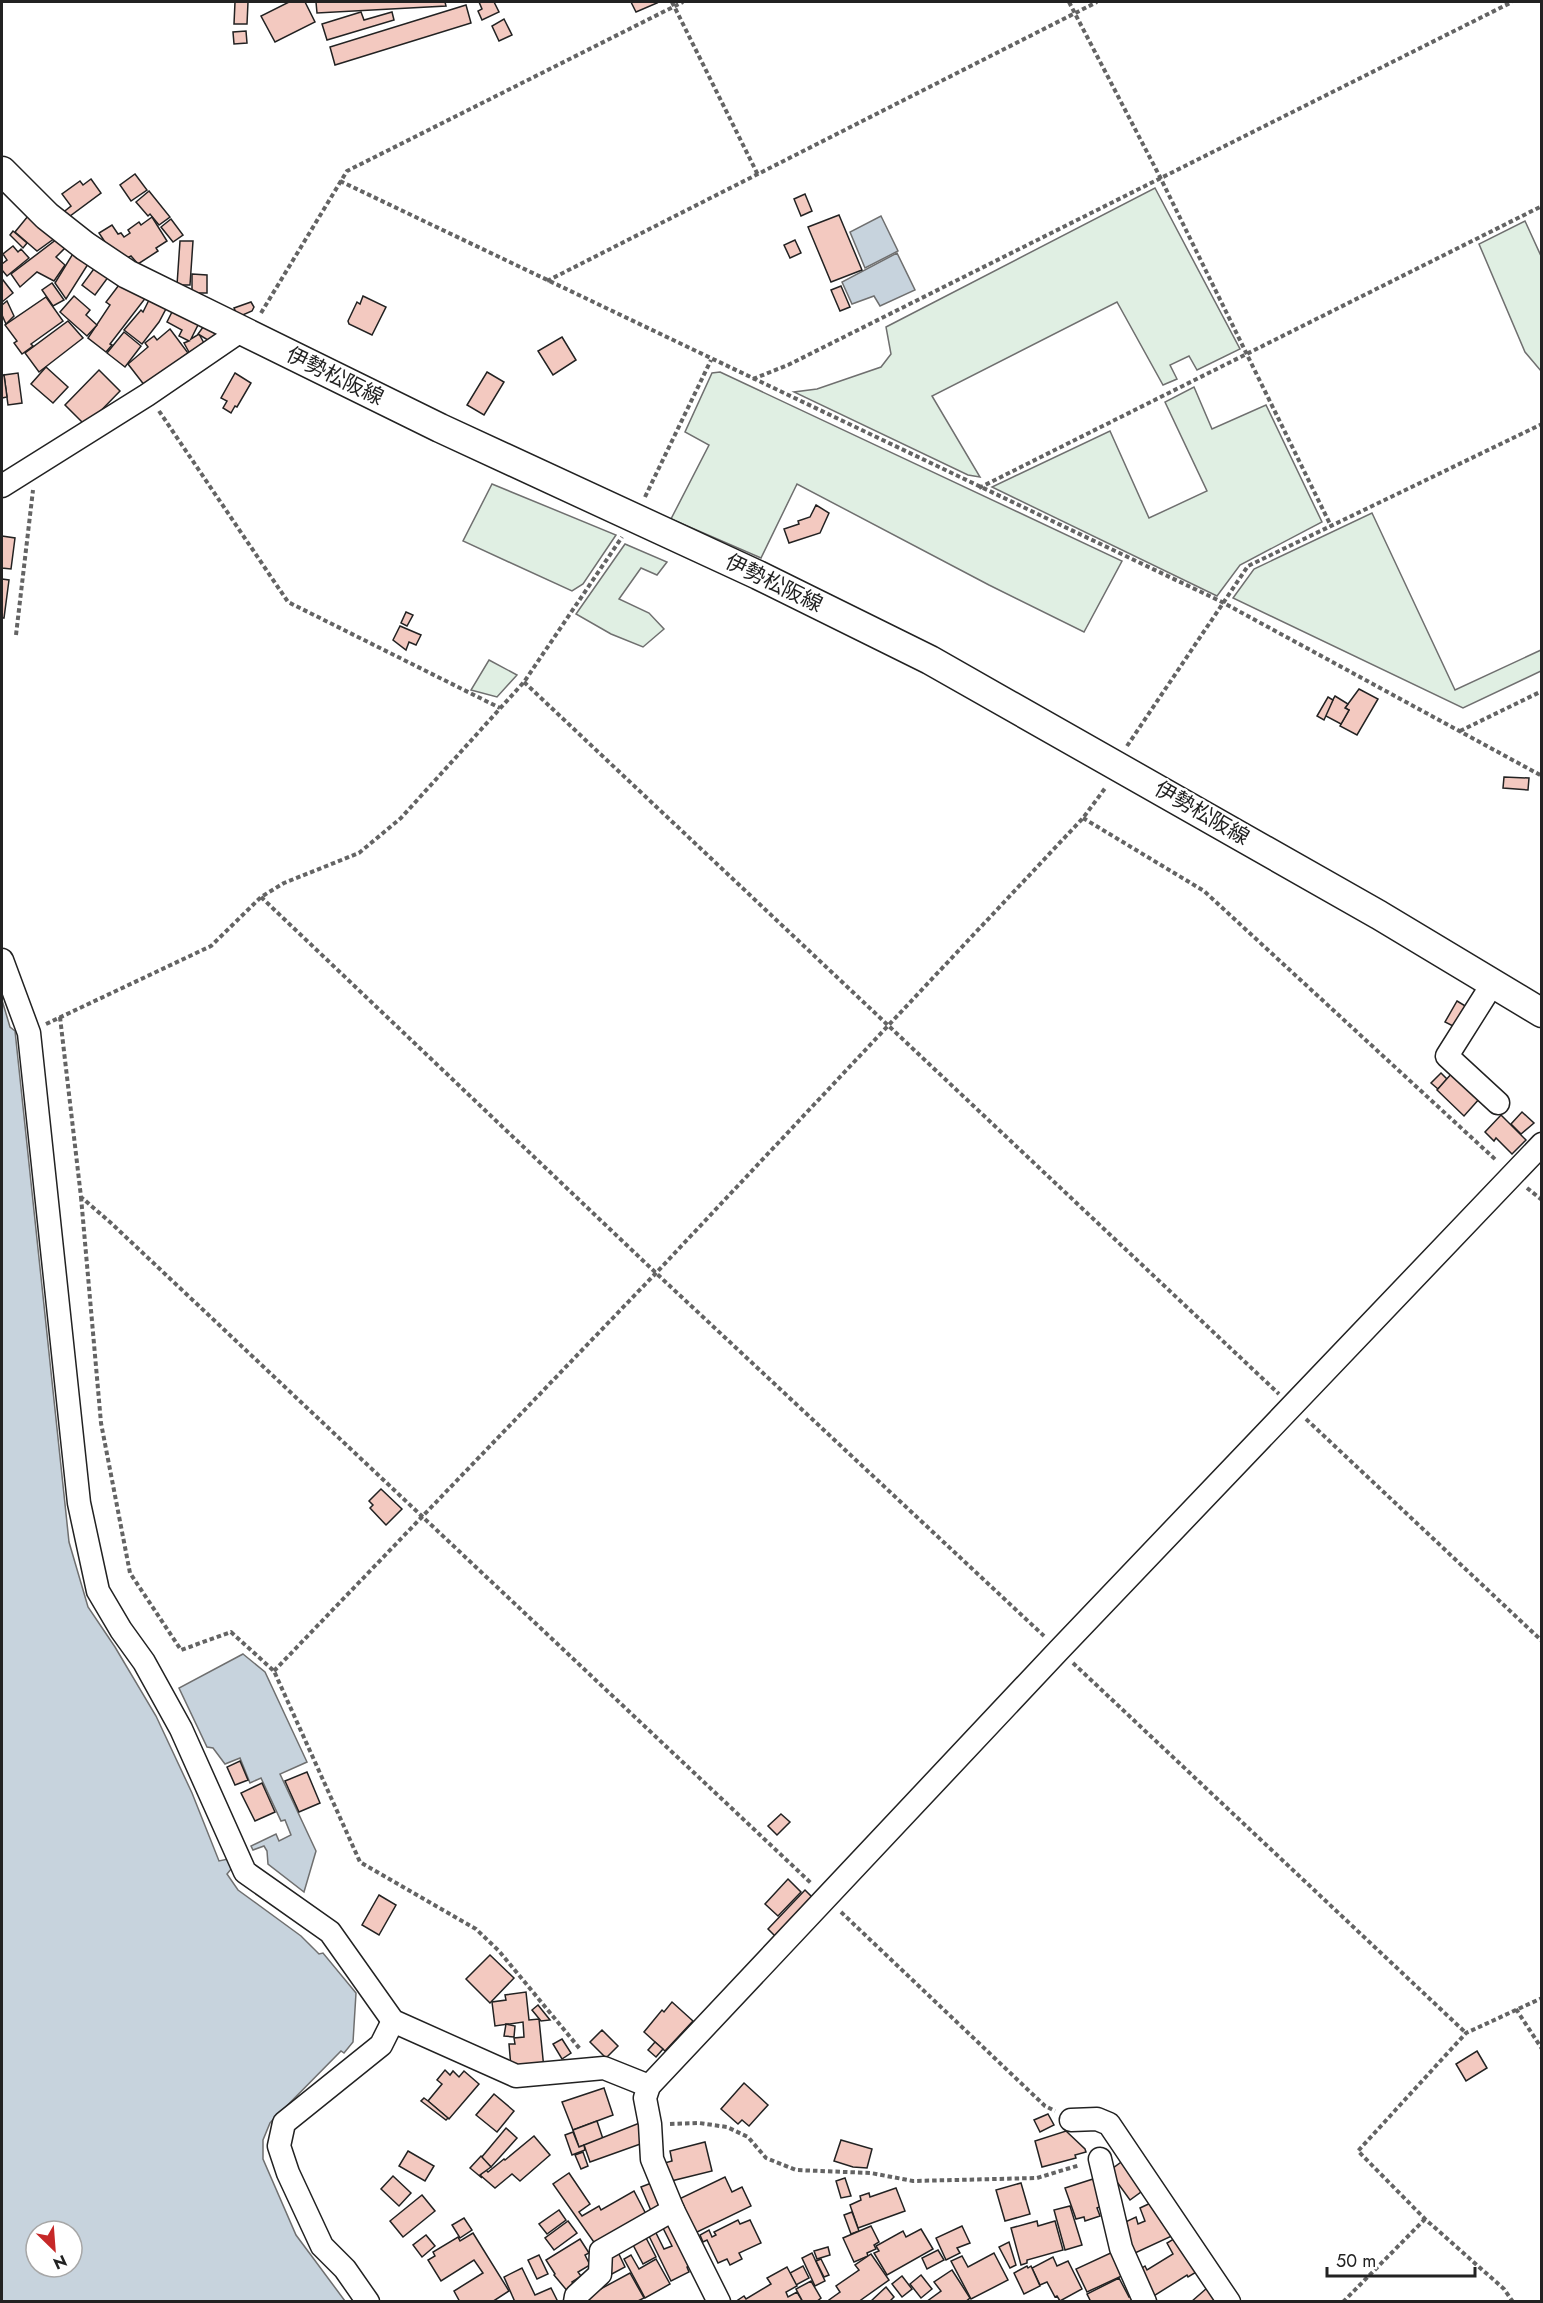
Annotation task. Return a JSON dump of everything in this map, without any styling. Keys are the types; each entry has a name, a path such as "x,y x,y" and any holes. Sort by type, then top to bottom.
{"main road":[{"name":"伊勢松阪線","path":"2,171 47,216 85,246 127,274 440,428 758,574 920,655 1118,765 1542,1013"}],"street":[{"path":"2,486 147,394 242,330"},
{"path":"2,960 28,1033 79,1503 98,1591 121,1630 144,1662 181,1729 245,1872 330,1932 393,2021 516,2076 604,2068 649,2086"},
{"path":"1493,983 1447,1056 1498,1103"},
{"path":"719,2301 673,2210 652,2159 650,2124 645,2098 649,2086 1059,1650 1542,1144"},
{"path":"368,2301 345,2269 322,2246 288,2173 279,2146 284,2123 381,2045 393,2021"},
{"path":"1071,2120 1097,2119 1109,2124 1229,2301"},
{"path":"1100,2159 1121,2248 1145,2301"},
{"path":"575,2301 576,2296 600,2274 601,2252 673,2210"}],"path":[{"path":"242,330 260,316 347,171 673,4 683,2"},
{"path":"1069,2 1160,177 1331,526"},
{"path":"546,281 1097,2"},
{"path":"753,379 788,364 1512,2"},
{"path":"673,4 758,175"},
{"path":"340,181 1222,602 1542,776"},
{"path":"979,488 1542,206"},
{"path":"147,394 288,602 500,708"},
{"path":"274,1671 656,1273 886,1025 1083,818 1095,804 1125,749 1248,566 1542,424"},
{"path":"16,635 35,478 33,465"},
{"path":"596,2068 499,1951 476,1929 360,1862 274,1671 231,1632 181,1650 130,1573 101,1423 81,1197 60,1017 211,946 261,897 284,883 359,853 401,818 524,682 1542,1641"},
{"path":"1460,731 1542,691"},
{"path":"1083,818 1204,891 1512,1175"},
{"path":"261,897 656,1273 1466,2033"},
{"path":"81,1197 111,1222 1045,2106 1071,2120"},
{"path":"1513,2301 1504,2289 1425,2218 1358,2151 1466,2033 1542,1998"},
{"path":"1515,2009 1542,2049"},
{"path":"650,2124 699,2123 727,2127 748,2137 766,2158 796,2170 871,2173 913,2181 1037,2178 1100,2159"},
{"path":"1343,2301 1425,2218"}],"green space":[{"path":"1155,188 1240,349 1197,370 1189,356 1170,365 1177,379 1163,385 1117,302 932,396 980,477 968,475 794,392 817,389 881,367 891,354 886,327"},
{"path":"1525,221 1541,256 1541,371 1525,352 1479,244"},
{"path":"720,372 1122,561 1084,632 797,484 761,558 671,519 709,445 685,432 712,373"},
{"path":"1194,387 1212,429 1266,405 1322,522 1240,565 1217,596 992,487 1110,431 1149,518 1207,491 1165,402"},
{"path":"492,484 616,535 583,584 572,591 463,541"},
{"path":"1372,513 1455,690 1541,650 1541,671 1463,708 1233,598 1254,569"},
{"path":"625,544 667,562 657,575 641,568 619,599 649,613 664,629 643,647 611,634 576,614"},
{"path":"489,660 517,675 497,697 471,690"}],"shaded area":[{"path":"881,216 898,251 865,268 850,232"},
{"path":"897,253 915,290 880,306 874,296 852,304 842,282"},
{"path":"2,1000 10,1027 15,1031 69,1542 88,1607 156,1716 192,1793 219,1861 228,1859 232,1868 227,1874 238,1890 301,1936 319,1954 323,1953 356,1993 353,2042 344,2053 341,2051 270,2123 263,2140 263,2159 296,2235 345,2301 2,2301"},
{"path":"243,1654 265,1672 307,1762 280,1774 316,1851 304,1892 268,1864 267,1851 264,1846 253,1850 251,1846 276,1834 279,1841 291,1835 285,1820 281,1821 261,1778 250,1783 240,1758 225,1764 213,1748 207,1747 179,1688"}],"building":[{"path":"235,2 248,2 247,24 234,24"},
{"path":"289,2 305,2 315,22 275,42 261,16"},
{"path":"316,2 445,2 446,6 317,13"},
{"path":"479,2 494,2 499,12 482,20 478,11 482,9"},
{"path":"631,2 656,2 657,3 636,12"},
{"path":"466,5 471,23 335,65 330,47"},
{"path":"361,12 364,20 392,12 394,20 327,40 322,24"},
{"path":"504,19 512,35 499,41 492,26"},
{"path":"246,31 247,43 234,44 233,32"},
{"path":"135,174 147,190 131,201 120,185"},
{"path":"91,179 101,193 66,219 61,214 71,206 62,194 80,181 83,185"},
{"path":"149,191 170,217 159,225 136,202"},
{"path":"805,194 812,211 801,216 794,199"},
{"path":"839,215 862,270 831,282 808,227"},
{"path":"28,216 55,238 37,251 15,232"},
{"path":"152,217 167,241 156,248 158,251 138,264 131,256 127,258 109,248 99,233 112,225 118,234 121,233 124,237 130,233 128,230 139,222 141,225"},
{"path":"171,219 183,235 173,242 161,227"},
{"path":"13,231 27,243 23,248 10,235"},
{"path":"57,239 67,246 56,257 65,265 54,281 37,272 20,287 11,274"},
{"path":"795,240 801,253 790,258 784,245"},
{"path":"180,241 193,241 190,285 177,285"},
{"path":"13,246 18,252 21,249 29,258 7,276 2,270 2,264 7,260 3,254"},
{"path":"74,252 90,261 66,299 55,283"},
{"path":"96,266 109,276 95,295 82,285"},
{"path":"192,274 207,275 207,293 192,293"},
{"path":"2,281 13,293 2,302"},
{"path":"122,281 147,296 106,352 88,338 110,305 106,302"},
{"path":"52,283 64,300 53,306 42,290"},
{"path":"841,286 850,307 840,311 831,290"},
{"path":"74,296 90,310 86,315 97,325 87,336 60,312"},
{"path":"151,296 168,305 159,322 142,344 124,330 141,310 143,312"},
{"path":"363,296 386,307 372,335 349,324 348,321 357,302 360,304"},
{"path":"46,297 63,321 31,344 33,346 22,354 14,343 17,341 5,325"},
{"path":"7,301 14,316 6,324 2,315 2,305"},
{"path":"251,302 254,307 252,311 238,317 234,308"},
{"path":"174,308 200,321 191,339 199,334 205,345 190,354 184,343 189,341 179,336 182,330 167,322"},
{"path":"68,321 83,338 39,372 25,353"},
{"path":"206,323 218,331 211,342 198,334"},
{"path":"170,329 188,353 145,386 128,364 148,347 145,343 154,336 157,340"},
{"path":"124,332 141,346 125,367 107,353"},
{"path":"562,337 576,360 553,375 538,351"},
{"path":"46,367 68,387 53,403 31,384"},
{"path":"99,370 120,391 86,426 65,405"},
{"path":"487,372 504,382 484,415 467,405"},
{"path":"18,373 22,403 8,405 4,375"},
{"path":"235,373 251,383 231,413 223,408 227,401 221,398"},
{"path":"4,375 7,397 2,398 2,376"},
{"path":"816,505 829,513 820,533 789,543 784,529 810,517"},
{"path":"2,536 15,538 11,569 2,568"},
{"path":"2,579 9,580 4,618 2,618"},
{"path":"406,612 413,615 407,626 401,623"},
{"path":"400,626 421,635 416,645 409,642 406,650 393,640"},
{"path":"1359,689 1378,699 1357,735 1340,726 1349,710 1345,708"},
{"path":"1335,696 1348,704 1345,708 1349,710 1341,724 1324,715"},
{"path":"1328,697 1333,700 1324,720 1317,716"},
{"path":"1504,777 1529,778 1528,790 1503,788"},
{"path":"1457,1001 1467,1007 1455,1027 1445,1022"},
{"path":"1441,1073 1447,1079 1438,1089 1431,1083"},
{"path":"1452,1073 1480,1098 1464,1116 1437,1090"},
{"path":"1522,1112 1534,1123 1521,1134 1511,1124"},
{"path":"1501,1115 1526,1140 1512,1154 1496,1138 1494,1141 1485,1132"},
{"path":"381,1489 402,1509 386,1525 370,1508 373,1505 369,1501"},
{"path":"240,1761 248,1780 235,1785 227,1767"},
{"path":"307,1772 320,1803 299,1812 285,1781"},
{"path":"262,1783 275,1812 255,1821 241,1793"},
{"path":"781,1814 790,1822 777,1835 768,1826"},
{"path":"788,1879 801,1892 778,1916 765,1904"},
{"path":"805,1890 814,1899 777,1938 768,1929"},
{"path":"379,1895 396,1905 379,1935 362,1925"},
{"path":"490,1955 514,1978 490,2003 466,1979"},
{"path":"526,1992 529,2020 539,2019 544,2069 511,2067 509,2044 515,2044 514,2038 524,2037 523,2022 495,2026 492,2002 506,2000 505,1995"},
{"path":"672,2002 693,2021 665,2051 644,2032 662,2010 664,2012"},
{"path":"538,2005 550,2020 541,2021 532,2010"},
{"path":"506,2024 515,2026 514,2037 504,2036"},
{"path":"602,2030 618,2046 606,2058 590,2042"},
{"path":"562,2039 571,2053 562,2059 553,2044"},
{"path":"655,2042 663,2049 656,2057 648,2050"},
{"path":"1477,2051 1487,2068 1466,2081 1456,2064"},
{"path":"445,2070 450,2075 453,2071 459,2077 464,2071 479,2084 449,2119 428,2101 442,2084 437,2080"},
{"path":"744,2083 768,2105 749,2126 742,2120 738,2124 721,2109"},
{"path":"604,2088 613,2115 573,2130 562,2102"},
{"path":"494,2094 514,2111 497,2132 476,2115"},
{"path":"424,2098 448,2118 446,2120 421,2101"},
{"path":"1048,2114 1054,2125 1040,2132 1034,2120"},
{"path":"597,2121 603,2139 579,2147 573,2130"},
{"path":"642,2122 646,2142 590,2162 584,2145"},
{"path":"506,2128 517,2138 491,2167 481,2158"},
{"path":"1066,2131 1086,2152 1075,2155 1076,2158 1042,2167 1035,2141"},
{"path":"573,2132 579,2147 584,2145 585,2150 572,2155 565,2135"},
{"path":"534,2136 550,2155 520,2181 512,2174 495,2188 480,2175 505,2160"},
{"path":"841,2140 872,2149 867,2168 853,2167 834,2161"},
{"path":"705,2142 712,2171 667,2182 661,2164 672,2161 670,2151"},
{"path":"408,2151 434,2166 425,2181 399,2166"},
{"path":"583,2152 588,2166 581,2169 575,2155"},
{"path":"481,2156 491,2167 480,2175 482,2178 470,2168"},
{"path":"1124,2160 1145,2189 1130,2200 1109,2171"},
{"path":"569,2173 590,2204 579,2212 582,2216 599,2206 601,2210 634,2191 648,2218 598,2248 553,2184"},
{"path":"393,2176 411,2193 399,2206 381,2189"},
{"path":"725,2177 732,2192 742,2187 751,2206 693,2234 677,2200"},
{"path":"845,2178 851,2196 841,2198 836,2181"},
{"path":"1093,2179 1102,2206 1097,2208 1100,2216 1085,2221 1084,2217 1076,2219 1065,2188"},
{"path":"654,2182 664,2208 652,2213 641,2187"},
{"path":"1021,2183 1030,2214 1005,2221 996,2190"},
{"path":"896,2188 905,2211 858,2228 850,2205 861,2200 860,2196 869,2193 870,2197"},
{"path":"422,2195 435,2211 403,2237 390,2221"},
{"path":"1155,2201 1174,2235 1135,2253 1121,2224 1136,2217 1138,2224 1145,2221 1140,2208"},
{"path":"1070,2206 1082,2245 1065,2250 1054,2210"},
{"path":"559,2210 566,2220 547,2234 539,2224"},
{"path":"852,2212 859,2231 851,2234 844,2215"},
{"path":"464,2218 472,2230 460,2238 452,2225"},
{"path":"672,2219 693,2264 687,2267 689,2272 671,2281 647,2232 654,2229 664,2249 672,2246 661,2224"},
{"path":"738,2220 740,2224 750,2220 761,2243 739,2253 742,2259 730,2265 727,2259 718,2263 707,2240 703,2242 700,2235 709,2230 712,2237 716,2235 714,2232"},
{"path":"568,2221 577,2233 554,2250 545,2238"},
{"path":"1037,2221 1038,2226 1055,2221 1063,2250 1027,2260 1027,2263 1021,2265 1011,2228"},
{"path":"871,2226 879,2242 874,2245 876,2249 867,2253 868,2256 854,2262 843,2238"},
{"path":"962,2226 970,2243 957,2248 960,2253 946,2260 936,2238"},
{"path":"921,2229 933,2249 887,2275 874,2253 879,2251 876,2246 903,2231 906,2237"},
{"path":"473,2233 509,2291 492,2302 460,2302 454,2291 483,2273 474,2260 441,2281 428,2260 435,2256 433,2252 458,2237 460,2241"},
{"path":"644,2234 656,2257 643,2264 631,2241"},
{"path":"426,2235 435,2246 422,2257 413,2245"},
{"path":"1177,2237 1198,2271 1188,2277 1187,2275 1149,2299 1136,2272 1145,2266 1147,2270 1173,2254 1167,2243"},
{"path":"580,2239 589,2253 585,2255 590,2265 578,2272 581,2276 572,2282 576,2288 569,2293 554,2275 546,2260"},
{"path":"1009,2242 1016,2265 1010,2268 999,2247"},
{"path":"828,2247 830,2255 817,2259 814,2251"},
{"path":"617,2250 625,2267 610,2275 605,2266"},
{"path":"938,2250 944,2260 927,2269 922,2258"},
{"path":"1115,2251 1126,2274 1087,2292 1076,2269"},
{"path":"812,2253 825,2281 815,2286 802,2258"},
{"path":"994,2253 1008,2280 971,2299 951,2261 962,2256 968,2267"},
{"path":"871,2254 889,2280 858,2302 830,2302 829,2300 840,2292 836,2286 859,2270 855,2265"},
{"path":"539,2255 548,2274 537,2279 528,2260"},
{"path":"631,2255 639,2269 656,2259 670,2284 645,2298 624,2259"},
{"path":"1053,2257 1057,2266 1068,2261 1082,2289 1060,2301 1057,2296 1055,2297 1047,2282 1040,2285 1032,2268"},
{"path":"821,2259 829,2275 824,2277 816,2261"},
{"path":"803,2266 809,2278 796,2285 790,2273"},
{"path":"1027,2266 1028,2268 1031,2266 1040,2286 1024,2294 1014,2273"},
{"path":"787,2267 797,2286 786,2292 788,2297 797,2292 803,2302 735,2302 744,2296 746,2299 771,2284 767,2278"},
{"path":"522,2268 535,2295 551,2288 558,2302 515,2302 504,2277"},
{"path":"952,2270 970,2298 965,2302 926,2302 941,2291 934,2282"},
{"path":"630,2273 644,2298 636,2302 584,2302 595,2292"},
{"path":"921,2275 932,2289 921,2298 910,2284"},
{"path":"902,2276 912,2289 902,2297 892,2284"},
{"path":"1119,2278 1129,2297 1135,2294 1139,2302 1091,2302 1087,2294"},
{"path":"811,2281 821,2298 816,2302 803,2302 796,2289"},
{"path":"886,2287 894,2297 889,2302 870,2302"},
{"path":"1207,2288 1219,2302 1191,2302"}]}
